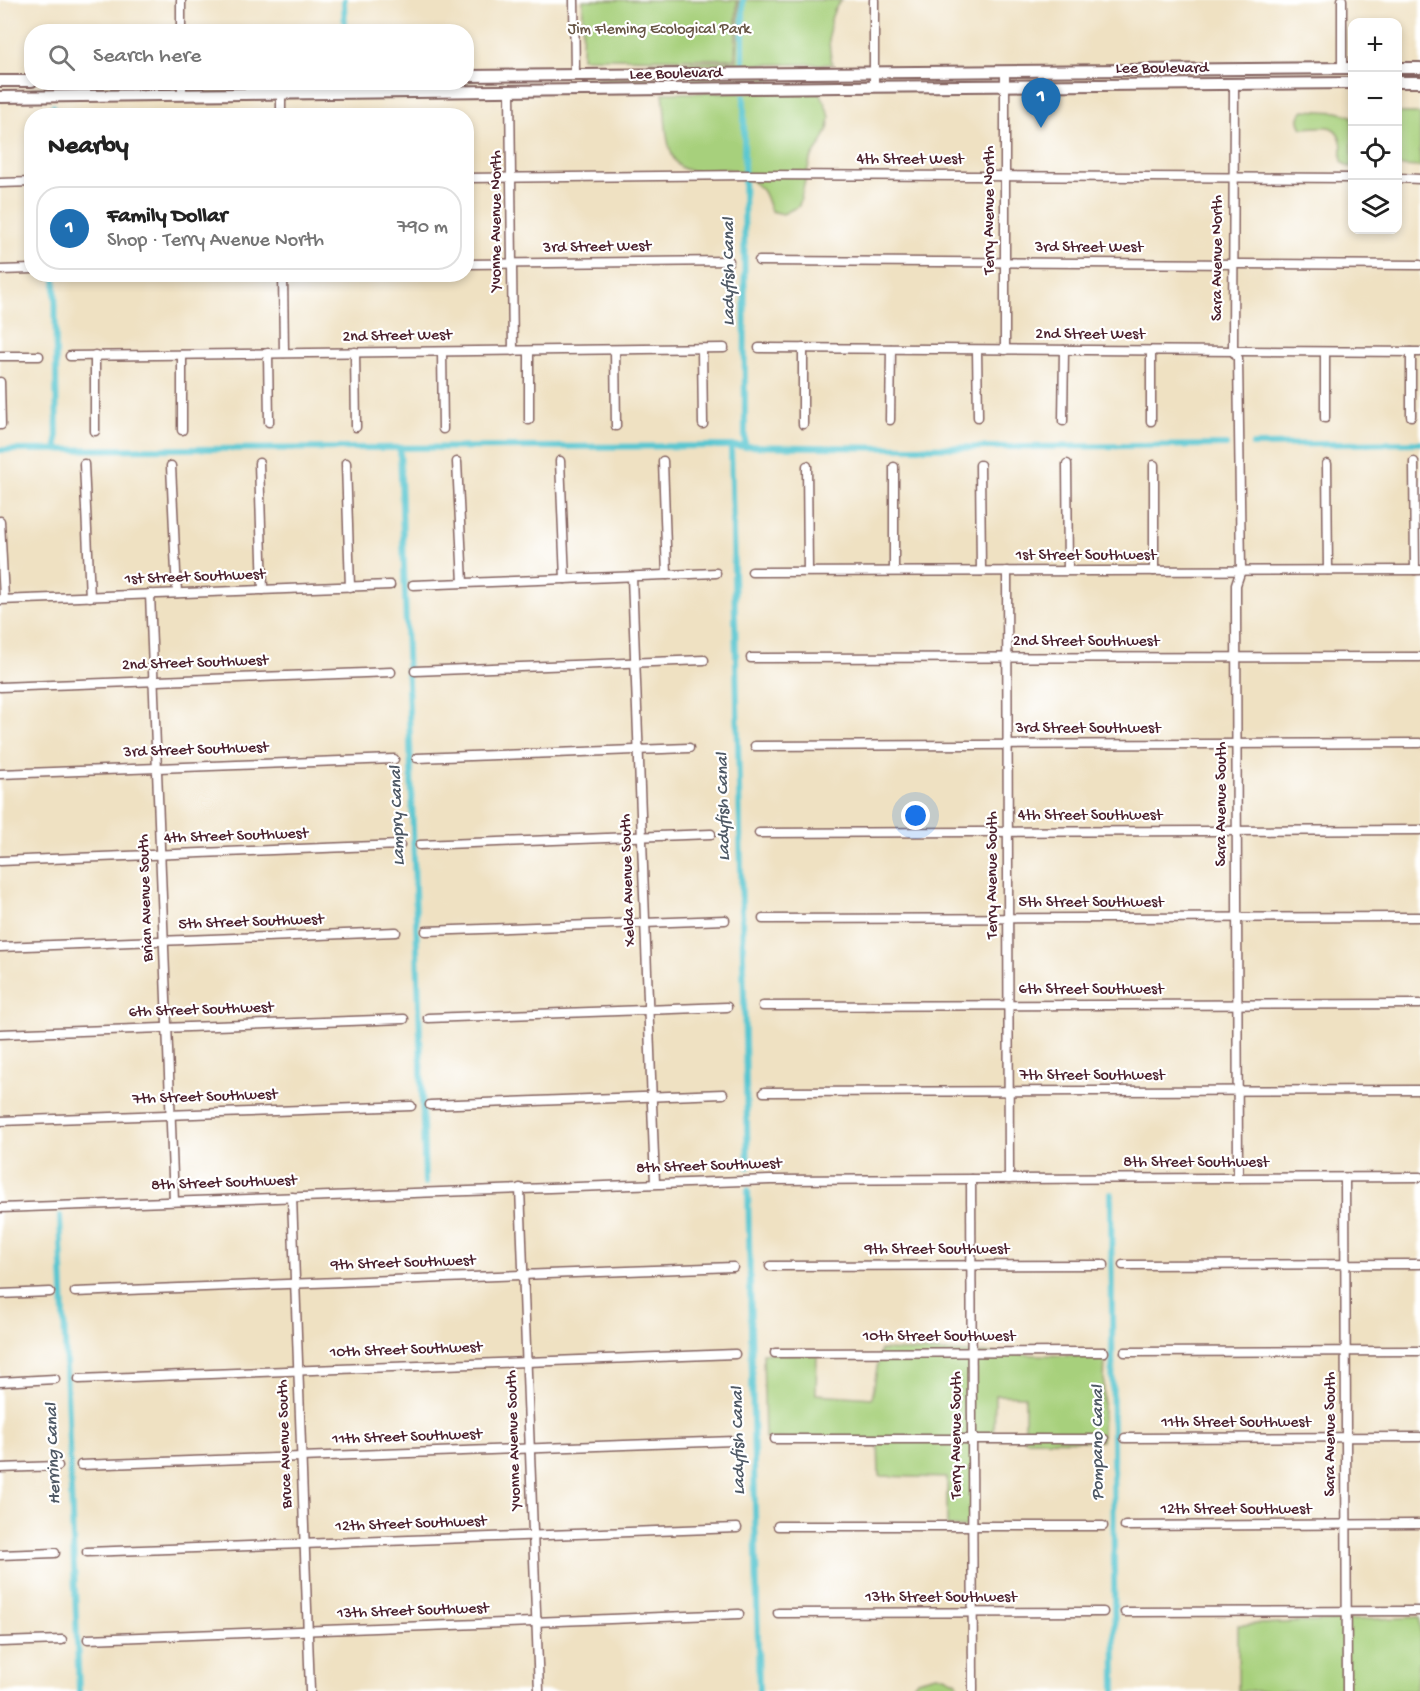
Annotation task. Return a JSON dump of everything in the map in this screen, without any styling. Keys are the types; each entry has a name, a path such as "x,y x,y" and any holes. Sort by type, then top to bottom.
{"main road":[{"name":"Lee Boulevard","path":"474,76 1347,68"},
{"path":"1210,84 1226,76 1333,75 1347,68"},
{"path":"1402,68 1420,68"},
{"path":"472,92 489,83 565,82 575,75"},
{"path":"0,81 24,81"},
{"name":"Lee Boulevard","path":"0,97 1348,82"},
{"path":"1402,82 1420,82"},
{"path":"281,94 286,90"}],"street":[{"path":"181,0 181,24"},
{"path":"574,0 575,75"},
{"path":"874,0 874,86"},
{"path":"1342,0 1347,68"},
{"name":"Terry Avenue North","path":"1005,71 1005,350"},
{"name":"Sara Avenue North","path":"1234,84 1233,351 1238,358 1238,430"},
{"path":"182,90 182,95"},
{"name":"Yvonne Avenue North","path":"510,92 513,351"},
{"path":"281,94 281,108"},
{"name":"4th Street West","path":"474,178 749,175 1348,178"},
{"path":"1402,178 1420,179"},
{"path":"0,183 24,182"},
{"name":"3rd Street West","path":"474,264 729,261"},
{"name":"3rd Street West","path":"759,261 1420,265"},
{"path":"0,270 24,269"},
{"path":"284,282 284,353"},
{"name":"2nd Street West","path":"70,356 724,348"},
{"name":"2nd Street West","path":"759,348 1415,352"},
{"path":"803,348 803,424"},
{"path":"702,349 703,424"},
{"path":"890,420 891,349"},
{"path":"615,350 616,426"},
{"path":"977,350 978,417"},
{"path":"1063,421 1064,350"},
{"path":"529,351 530,420"},
{"path":"1151,351 1151,421"},
{"path":"355,352 356,427"},
{"path":"442,352 443,429"},
{"path":"1325,352 1325,418"},
{"path":"1412,416 1415,352"},
{"path":"268,353 269,422"},
{"path":"182,354 182,430"},
{"path":"95,355 95,431"},
{"path":"0,356 39,356"},
{"path":"0,382 1,425"},
{"name":"Sara Avenue South","path":"1238,430 1241,570 1236,585 1238,1178"},
{"path":"560,461 565,579"},
{"path":"663,461 668,575"},
{"path":"458,462 463,583"},
{"path":"1414,462 1418,570"},
{"path":"259,463 263,590"},
{"path":"346,463 350,587"},
{"path":"84,464 90,597"},
{"path":"1067,464 1068,570"},
{"path":"1328,464 1328,570"},
{"path":"980,465 981,571"},
{"path":"1154,465 1154,571"},
{"path":"171,466 177,593"},
{"path":"807,466 808,572"},
{"path":"894,467 894,571"},
{"path":"0,521 2,599"},
{"name":"1st Street Southwest","path":"752,572 1418,570"},
{"name":"Terry Avenue South","path":"1007,571 1009,1179"},
{"path":"413,585 716,573"},
{"name":"Xelda Avenue South","path":"632,577 655,1183"},
{"name":"1st Street Southwest","path":"2,599 390,585"},
{"name":"Brian Avenue South","path":"150,594 174,1201"},
{"name":"2nd Street Southwest","path":"751,658 1420,657"},
{"path":"415,671 705,660"},
{"name":"2nd Street Southwest","path":"0,687 391,672"},
{"name":"3rd Street Southwest","path":"755,746 1420,743"},
{"path":"417,758 689,748"},
{"name":"3rd Street Southwest","path":"0,774 394,759"},
{"name":"4th Street Southwest","path":"759,833 1420,830"},
{"path":"420,845 711,834"},
{"name":"4th Street Southwest","path":"0,861 400,845"},
{"name":"5th Street Southwest","path":"763,918 1420,917"},
{"path":"426,931 725,920"},
{"name":"5th Street Southwest","path":"0,947 396,932"},
{"name":"6th Street Southwest","path":"763,1006 1420,1004"},
{"path":"428,1018 727,1007"},
{"name":"6th Street Southwest","path":"0,1034 404,1019"},
{"name":"7th Street Southwest","path":"764,1092 1420,1090"},
{"path":"430,1105 723,1094"},
{"name":"7th Street Southwest","path":"0,1121 411,1106"},
{"name":"8th Street Southwest","path":"0,1208 770,1180 1420,1177"},
{"name":"Sara Avenue South","path":"1345,1178 1347,1691"},
{"name":"Terry Avenue South","path":"971,1179 973,1691"},
{"name":"Yvonne Avenue South","path":"520,1188 539,1691"},
{"name":"Bruce Avenue South","path":"292,1197 310,1691"},
{"path":"1123,1265 1420,1264"},
{"name":"9th Street Southwest","path":"770,1266 1104,1265"},
{"name":"9th Street Southwest","path":"75,1292 733,1267"},
{"path":"0,1294 50,1292"},
{"path":"1125,1352 1420,1351"},
{"name":"10th Street Southwest","path":"775,1353 1104,1352"},
{"name":"10th Street Southwest","path":"79,1378 735,1354"},
{"path":"0,1382 55,1379"},
{"name":"11th Street Southwest","path":"1125,1438 1420,1437"},
{"path":"775,1439 1104,1439"},
{"name":"11th Street Southwest","path":"81,1465 734,1440"},
{"path":"0,1468 58,1466"},
{"name":"12th Street Southwest","path":"1125,1526 1420,1524"},
{"path":"778,1526 1103,1526"},
{"name":"12th Street Southwest","path":"87,1552 736,1528"},
{"path":"0,1555 55,1553"},
{"path":"1125,1612 1420,1611"},
{"name":"13th Street Southwest","path":"778,1613 1103,1612"},
{"name":"13th Street Southwest","path":"88,1639 740,1614"},
{"path":"0,1642 62,1640"}],"green space":[{"name":"Jim Fleming Ecological Park","path":"583,0 737,0 735,59 582,58"},
{"path":"739,0 842,0 831,22 829,39 832,64 651,65 650,62 737,61"},
{"path":"775,77 776,79 765,82 570,82 575,79"},
{"path":"820,91 830,117 828,129 810,160 799,206 783,214 771,211 762,190 740,173 725,169 687,170 680,167 671,153 667,137 663,93"},
{"path":"1304,110 1348,115 1348,166 1342,161 1342,146 1337,132 1327,127 1302,128 1299,123 1300,114"},
{"path":"1402,113 1420,115 1420,167 1402,166"},
{"path":"880,1350 1105,1357 1102,1441 1025,1440 1025,1396 995,1395 994,1437 972,1438 972,1528 947,1526 947,1478 879,1476 878,1440 765,1439 763,1353 817,1354 816,1394 872,1398"},
{"path":"1420,1617 1420,1661 1416,1691 1238,1691 1238,1625"},
{"path":"936,1675 945,1676 957,1682 959,1691 909,1691 917,1680"}],"waterway":[{"path":"344,0 345,24"},
{"name":"Ladyfish Canal","path":"743,0 743,60"},
{"name":"Ladyfish Canal","path":"744,97 745,447"},
{"path":"55,282 57,450"},
{"path":"1253,445 1420,443"},
{"path":"0,450 1226,445"},
{"name":"Ladyfish Canal","path":"731,446 748,1167"},
{"name":"Lampry Canal","path":"400,448 425,1183"},
{"name":"Ladyfish Canal","path":"748,1190 759,1691"},
{"name":"Pompano Canal","path":"1111,1194 1115,1691"},
{"name":"Herring Canal","path":"60,1216 79,1691"}],"place":[{"name":"Family Dollar","path":"1041,128"}]}
